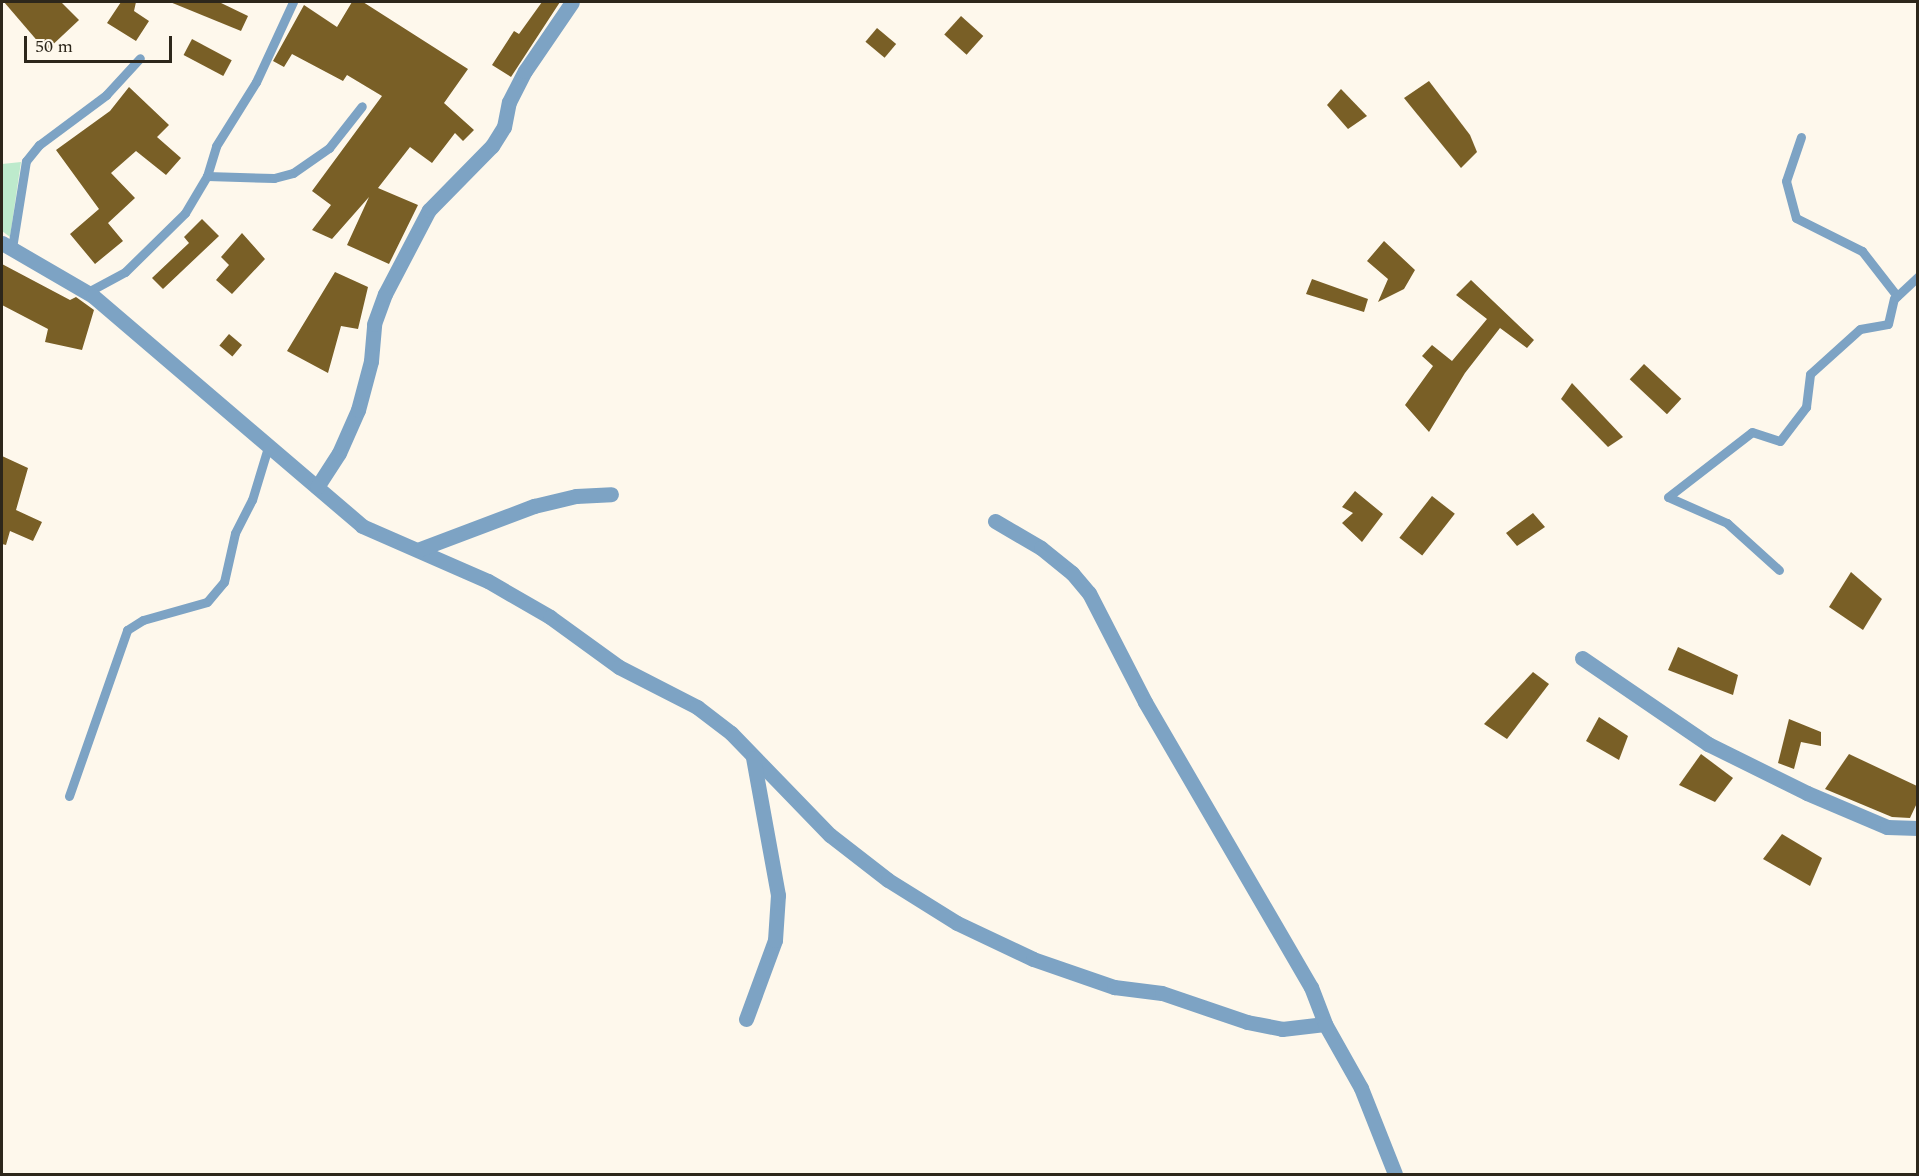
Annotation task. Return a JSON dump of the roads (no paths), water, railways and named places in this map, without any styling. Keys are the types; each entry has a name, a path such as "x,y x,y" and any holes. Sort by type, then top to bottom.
{"street":[{"path":"317,487 339,453 358,410 371,361 374,324 385,294 429,210 492,146 504,127 509,102 525,71 572,2"},
{"path":"7,246 47,266 86,293 269,444 362,526 420,549 488,581 550,617 619,667 697,707 731,733 830,835 888,880 957,923 1033,959 1114,987 1162,993 1247,1022 1300,1030 1324,1024"},
{"path":"420,549 534,506 576,496 611,494"},
{"path":"995,521 1041,548 1072,573 1089,593 1145,702 1311,987 1324,1024 1361,1088 1395,1174"},
{"path":"1581,658 1708,744 1807,793 1887,827 1917,828"},
{"path":"746,1018 775,940 778,896 753,758"}],"lane":[{"path":"86,293 124,272 185,213 207,176 216,146 256,82 293,2"},
{"path":"7,246 26,162 39,146 106,95 140,58"},
{"path":"207,176 274,178 293,173 328,148 362,106"},
{"path":"1801,137 1786,181 1796,218 1863,251 1898,296"},
{"path":"1779,570 1726,523 1668,497 1752,432 1780,441 1806,407 1810,374 1860,329 1888,324 1898,296 1917,277"},
{"path":"69,796 128,630 143,620 207,602 224,582 235,534 252,500 269,444"}]}
